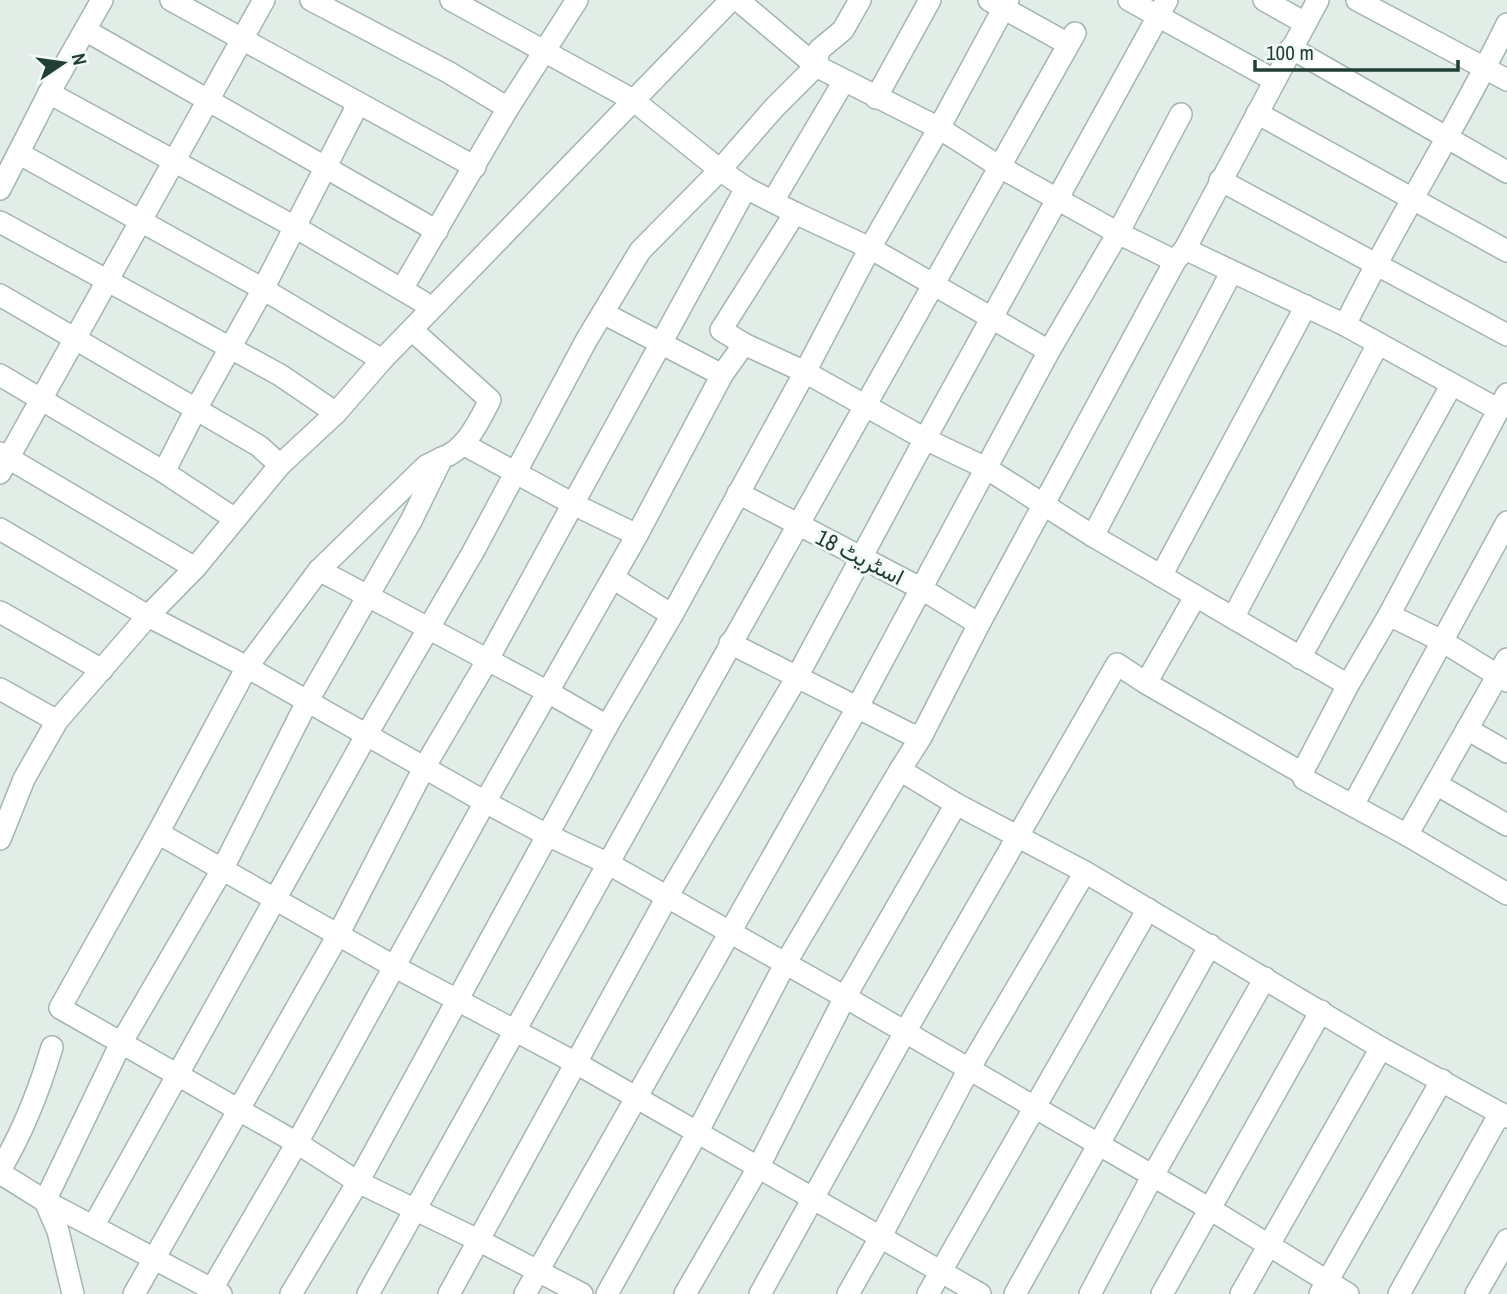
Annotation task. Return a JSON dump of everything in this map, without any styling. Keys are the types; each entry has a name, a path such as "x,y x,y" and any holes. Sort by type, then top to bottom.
{"street":[{"path":"0,190 49,93 102,0"},
{"path":"170,0 475,167"},
{"path":"195,568 3,461 41,399 264,0"},
{"path":"311,0 448,72 508,108"},
{"path":"452,0 633,100 746,188 870,248 1049,351"},
{"path":"402,289 508,108 577,0"},
{"path":"0,839 24,779 57,721 148,616 195,568 280,465 336,413 382,360 730,0"},
{"path":"738,0 816,66 939,128 1000,167 1118,233 1231,273 1306,306 1452,384 1503,402 1302,773"},
{"path":"94,1225 640,251 720,170 774,108 816,66 819,50 844,30 860,0"},
{"path":"876,97 930,0"},
{"path":"1129,0 1163,8 1274,80"},
{"path":"1264,0 1305,23"},
{"path":"607,1294 697,1133 785,964 921,737 979,624 1318,0"},
{"path":"1357,0 1507,80"},
{"path":"290,1294 358,1182 607,726 672,615 870,248 939,128 1001,3 1072,39 730,643 368,1294"},
{"path":"449,1294 667,897 797,677 1163,8"},
{"path":"1345,326 1375,264 1507,24"},
{"path":"85,30 437,231"},
{"path":"1292,48 1507,172"},
{"path":"773,201 844,81"},
{"path":"49,93 295,227 423,302"},
{"path":"164,472 231,350 358,104"},
{"path":"1256,113 1507,251"},
{"path":"525,1294 857,708 1049,351 1118,233 1181,114"},
{"path":"20,154 263,289 382,360"},
{"path":"1220,180 1507,335"},
{"path":"134,1294 338,935 425,766 487,661 746,188"},
{"path":"795,213 721,330 744,344 805,372 925,439 986,468 1093,536 1348,685"},
{"path":"0,222 231,350 280,374 336,413"},
{"path":"1093,536 1231,273"},
{"path":"0,295 259,446 280,465"},
{"path":"1161,576 1306,306"},
{"path":"603,313 722,375"},
{"path":"412,331 490,400 481,419 463,444 452,454 426,466 319,570 247,667 60,1008 120,1045 297,1143 358,1182 582,1294"},
{"path":"52,1047 26,1124 0,1171 45,1200 155,1257 214,1292 485,802 637,535 722,375 744,344"},
{"path":"1233,618 1378,344"},
{"path":"0,375 164,472 235,519"},
{"path":"1300,659 1452,384"},
{"path":"463,444 573,504 637,535"},
{"path":"73,1294 58,1231 45,1200 120,1045 223,869 307,702 411,522 442,458"},
{"name":"اسٹریٹ 18","path":"738,493 922,589 979,624"},
{"path":"1353,805 1507,522"},
{"path":"0,529 148,616 247,667 485,802 609,864 845,997 1210,1209 1323,1287 1348,1294"},
{"path":"319,570 607,726"},
{"path":"613,578 672,615"},
{"path":"1146,683 1195,597"},
{"path":"0,612 102,670"},
{"path":"1389,615 1504,672 1467,729 1408,835"},
{"path":"730,643 857,708 921,737"},
{"path":"760,1294 905,1032 1116,664 1302,773 1304,779 1408,835 1507,894"},
{"path":"0,689 57,721"},
{"path":"1467,729 1507,752"},
{"path":"900,770 956,804 1085,872 1381,1048 1503,1115 1399,1294"},
{"path":"1436,784 1507,825"},
{"path":"685,1294 758,1168 845,997 956,804"},
{"path":"158,833 396,967 576,1063 981,1294"},
{"path":"848,1294 969,1069 1085,872"},
{"path":"928,1294 1148,909"},
{"path":"1014,1294 1210,945"},
{"path":"1090,1294 1152,1177 1265,978"},
{"path":"1163,1294 1321,1011"},
{"path":"1241,1294 1381,1048"},
{"path":"1323,1287 1442,1080"},
{"path":"0,1186 26,1189"},
{"path":"1476,1294 1507,1240"}]}
